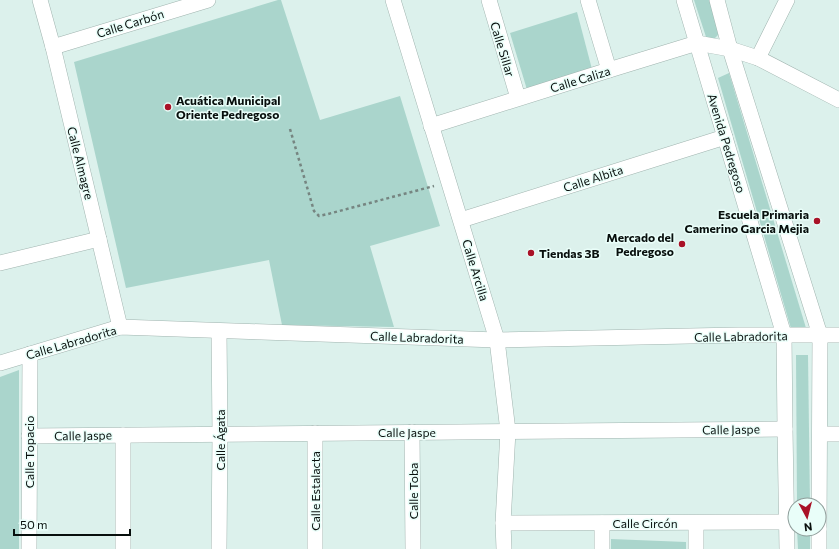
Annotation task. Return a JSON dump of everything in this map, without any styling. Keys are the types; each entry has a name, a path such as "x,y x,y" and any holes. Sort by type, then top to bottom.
{"street":[{"name":"Calle Almagre","path":"40,0 53,47 120,327"},
{"name":"Calle Carbón","path":"53,47 208,0"},
{"name":"Calle Arcilla","path":"393,0 497,340 508,431 504,549"},
{"name":"Calle Sillar","path":"489,0 518,98"},
{"path":"588,0 609,70"},
{"name":"Avenida Pedregoso","path":"684,0 784,335 787,522"},
{"path":"717,0 730,49 820,335 819,497"},
{"path":"758,58 788,0"},
{"name":"Calle Caliza","path":"431,126 697,43 730,49 758,58 839,100"},
{"name":"Calle Albita","path":"460,220 725,136"},
{"path":"0,261 99,239"},
{"name":"Calle Labradorita","path":"0,363 120,327 497,340 839,335"},
{"name":"Calle Ágata","path":"219,331 219,549"},
{"name":"Calle Topacio","path":"29,549 30,354"},
{"name":"Calle Jaspe","path":"29,436 785,429"},
{"name":"Calle Toba","path":"412,432 413,549"},
{"name":"Calle Estalacta","path":"315,433 315,549"},
{"path":"820,434 839,434"},
{"path":"123,435 123,549"},
{"path":"696,522 696,549"},
{"name":"Calle Circón","path":"504,523 787,522"},
{"path":"602,523 602,549"},
{"name":"Avenida Pedregoso","path":"787,537 787,549"},
{"path":"819,537 819,549"}],"path":[{"path":"290,129 314,211 318,216 449,183"}],"green space":[{"path":"281,0 320,120 400,96 440,226 370,246 394,327 282,325 269,260 126,288 74,62"},
{"path":"694,0 710,0 719,34 715,38 707,40"},
{"path":"577,12 593,73 528,93 510,33"},
{"path":"729,73 806,328 792,332 718,78"},
{"path":"796,355 808,355 810,497 797,497"},
{"path":"19,370 19,549 0,549 0,377"},
{"path":"797,537 810,537 810,549 798,549"},
{"path":"611,539 686,542 686,549 611,549"}],"place":[{"name":"Acuática Municipal Oriente Pedregoso","path":"168,107"},
{"name":"Escuela Primaria Camerino Garcia Mejia","path":"817,221"},
{"name":"Mercado del Pedregoso","path":"682,244"},
{"name":"Tiendas 3B","path":"531,253"}]}
